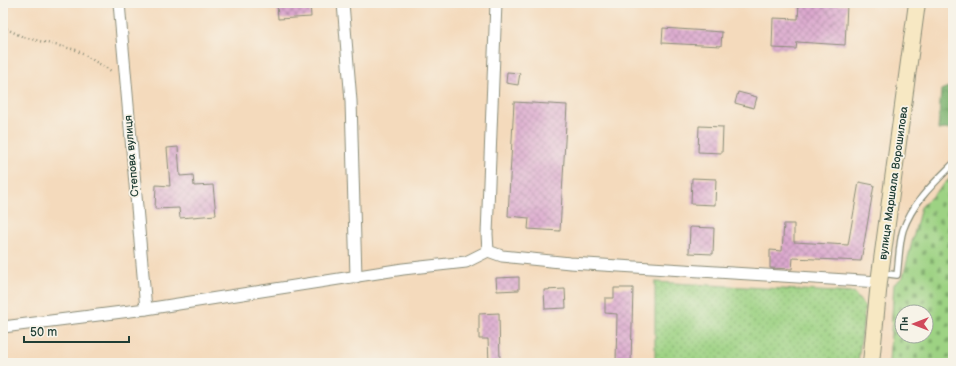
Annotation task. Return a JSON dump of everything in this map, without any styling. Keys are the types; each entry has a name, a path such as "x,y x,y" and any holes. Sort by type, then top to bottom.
{"street":[{"name":"Степова вулиця","path":"119,3 124,78 146,309"},
{"path":"343,3 351,101 356,277"},
{"path":"488,250 487,234 496,3"},
{"name":"вулиця Маршала Ворошилова","path":"871,363 880,277 917,3"},
{"path":"3,327 146,309 466,262 488,250"},
{"path":"488,250 502,256 570,263 880,277"}],"lane":[{"path":"880,277 897,275 903,231 911,212 922,195 953,164"}],"path":[{"path":"3,27 23,37 76,50 124,78"}],"green space":[{"path":"953,85 953,128 938,130 941,90"},
{"path":"953,175 953,363 889,363 894,284 903,277 921,207"},
{"path":"655,282 854,293 865,307 858,363 655,363"}],"building":[{"path":"277,3 310,3 311,17 278,19"},
{"path":"799,3 847,5 845,45 797,42 796,49 772,48 773,18 798,19"},
{"path":"663,28 722,32 721,46 662,43"},
{"path":"507,72 520,73 518,85 506,83"},
{"path":"738,92 757,97 754,108 735,103"},
{"path":"514,102 567,105 560,231 528,229 529,218 508,216"},
{"path":"699,126 723,127 722,153 698,152"},
{"path":"178,147 180,176 193,175 194,186 213,185 216,215 180,218 179,208 155,209 156,185 170,186 167,148"},
{"path":"692,178 716,179 715,205 691,204"},
{"path":"859,182 874,185 861,261 793,258 792,269 770,268 770,250 782,251 784,224 794,224 794,242 848,245"},
{"path":"690,227 714,228 713,254 689,253"},
{"path":"519,277 519,290 497,291 496,278"},
{"path":"614,288 633,288 631,363 616,363 617,314 605,313 605,298 614,298"},
{"path":"565,289 566,308 545,309 544,290"},
{"path":"499,313 500,363 489,363 488,339 479,339 479,314"}]}
